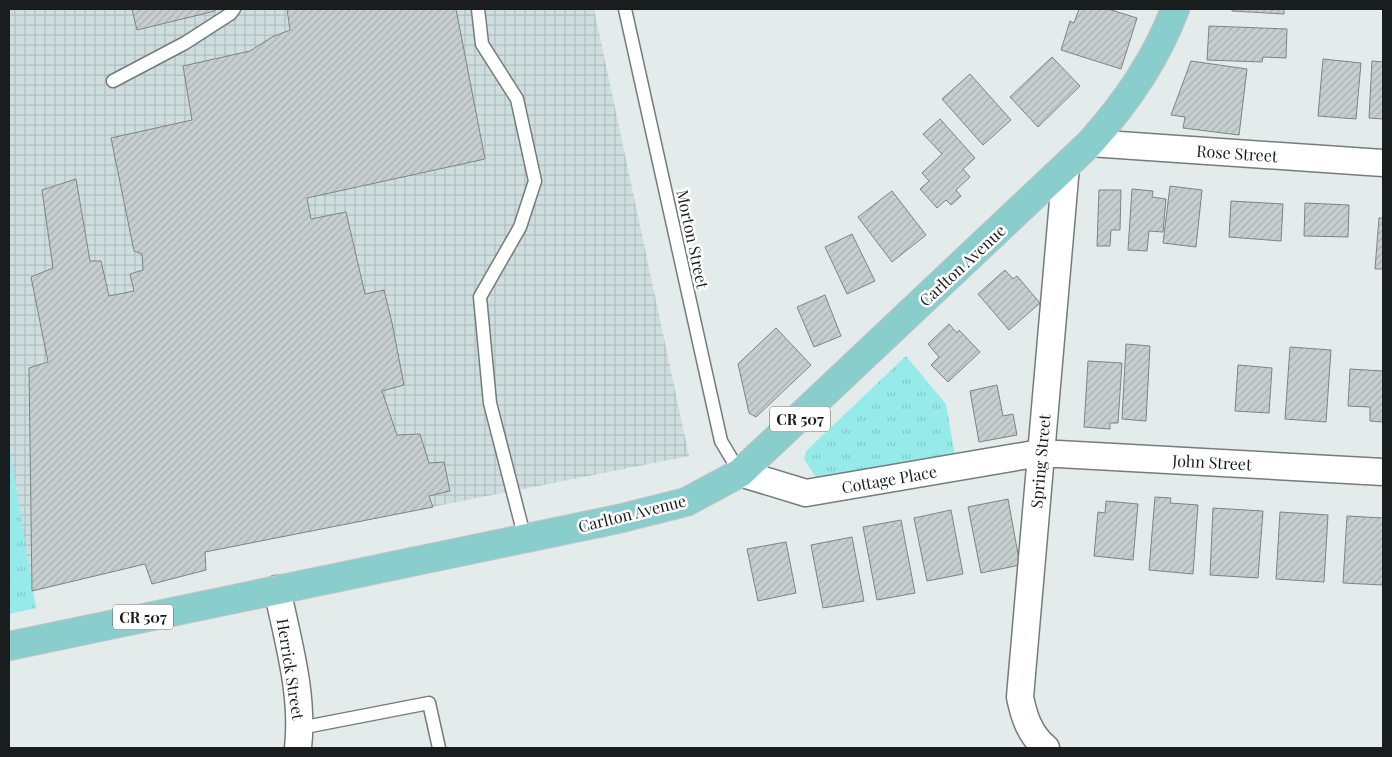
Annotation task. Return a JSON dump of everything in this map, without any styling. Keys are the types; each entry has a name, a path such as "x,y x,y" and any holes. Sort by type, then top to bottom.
{"main road":[{"name":"Carlton Avenue","path":"9,646 525,539 686,502 740,473 1090,143 1122,108 1152,61 1174,9"}],"street":[{"name":"Rose Street","path":"1090,143 1383,163"},
{"name":"Spring Street","path":"1046,748 1038,742 1025,720 1020,697 1066,166"},
{"name":"Cottage Place","path":"740,473 806,493 1040,453"},
{"name":"John Street","path":"1040,453 1383,472"},
{"name":"Herrick Street","path":"277,590 298,695 299,738"}],"lane":[{"path":"113,82 185,43 230,14 234,9"},
{"path":"478,9 482,44 517,99 535,181 520,226 480,298 490,403 525,539"},
{"name":"Morton Street","path":"625,9 721,440 740,473"},
{"path":"299,738 429,703 439,748"}],"shaded area":[{"path":"9,9 594,9 689,456 145,564 32,591 9,447"}],"green space":[{"path":"906,356 946,404 956,461 824,483 815,476 804,459 806,451"},
{"path":"9,444 36,608 9,614"}],"building":[{"path":"132,9 214,9 215,11 137,30"},
{"path":"287,9 456,9 485,159 307,198 311,219 346,212 365,294 384,290 392,323 404,385 382,391 397,435 420,434 429,463 444,462 450,491 429,496 433,507 205,552 206,570 152,584 145,564 32,591 29,368 48,362 31,277 53,268 42,190 76,179 90,261 101,261 109,296 134,291 130,274 143,270 142,254 134,251 111,138 192,120 183,66 250,51 272,37 290,30"},
{"path":"1079,9 1108,9 1137,18 1121,69 1061,50 1070,21 1074,23"},
{"path":"1232,9 1284,9 1284,14 1232,11"},
{"path":"1209,26 1287,29 1286,58 1263,57 1262,62 1207,60"},
{"path":"1052,57 1080,86 1038,127 1010,97"},
{"path":"1323,59 1361,63 1356,119 1318,116"},
{"path":"1191,61 1247,69 1239,135 1183,128 1185,117 1171,115"},
{"path":"1372,61 1383,62 1383,119 1369,118"},
{"path":"970,74 1011,120 983,145 942,99"},
{"path":"940,119 975,158 963,169 970,177 956,190 961,196 951,205 946,200 937,208 920,189 929,181 922,173 942,154 923,134"},
{"path":"1170,186 1202,190 1196,247 1163,243"},
{"path":"1132,189 1153,191 1152,197 1166,199 1163,232 1149,231 1147,251 1128,250"},
{"path":"1099,190 1121,190 1120,230 1111,230 1110,246 1097,246"},
{"path":"892,191 926,235 892,262 858,217"},
{"path":"1231,201 1283,204 1281,241 1229,237"},
{"path":"1305,203 1349,205 1348,237 1304,236"},
{"path":"1379,218 1383,218 1383,269 1375,269"},
{"path":"852,234 875,281 847,294 825,247"},
{"path":"1005,270 1013,279 1017,276 1040,303 1009,330 978,294"},
{"path":"825,295 841,336 814,347 797,307"},
{"path":"949,324 957,333 959,330 980,352 948,382 931,365 939,357 928,344"},
{"path":"776,328 811,365 756,417 749,413 738,364"},
{"path":"1126,344 1150,346 1146,421 1122,419"},
{"path":"1290,347 1331,350 1326,422 1285,419"},
{"path":"1088,361 1122,363 1118,423 1110,423 1110,429 1084,427"},
{"path":"1238,365 1272,368 1269,413 1235,411"},
{"path":"1350,369 1383,371 1383,422 1370,421 1370,407 1348,406"},
{"path":"997,385 1003,416 1013,414 1017,435 979,442 970,391"},
{"path":"1155,497 1171,498 1170,503 1198,505 1193,574 1149,570"},
{"path":"1008,499 1020,565 981,573 968,507"},
{"path":"1106,501 1138,504 1133,560 1094,556 1098,512 1105,513"},
{"path":"1213,508 1263,511 1258,578 1210,575"},
{"path":"951,510 963,574 927,581 914,518"},
{"path":"1280,512 1328,515 1324,582 1276,579"},
{"path":"1347,516 1383,518 1383,585 1343,583"},
{"path":"901,520 915,593 877,600 863,527"},
{"path":"852,537 864,601 823,608 811,545"},
{"path":"786,542 796,593 758,601 747,549"}]}
